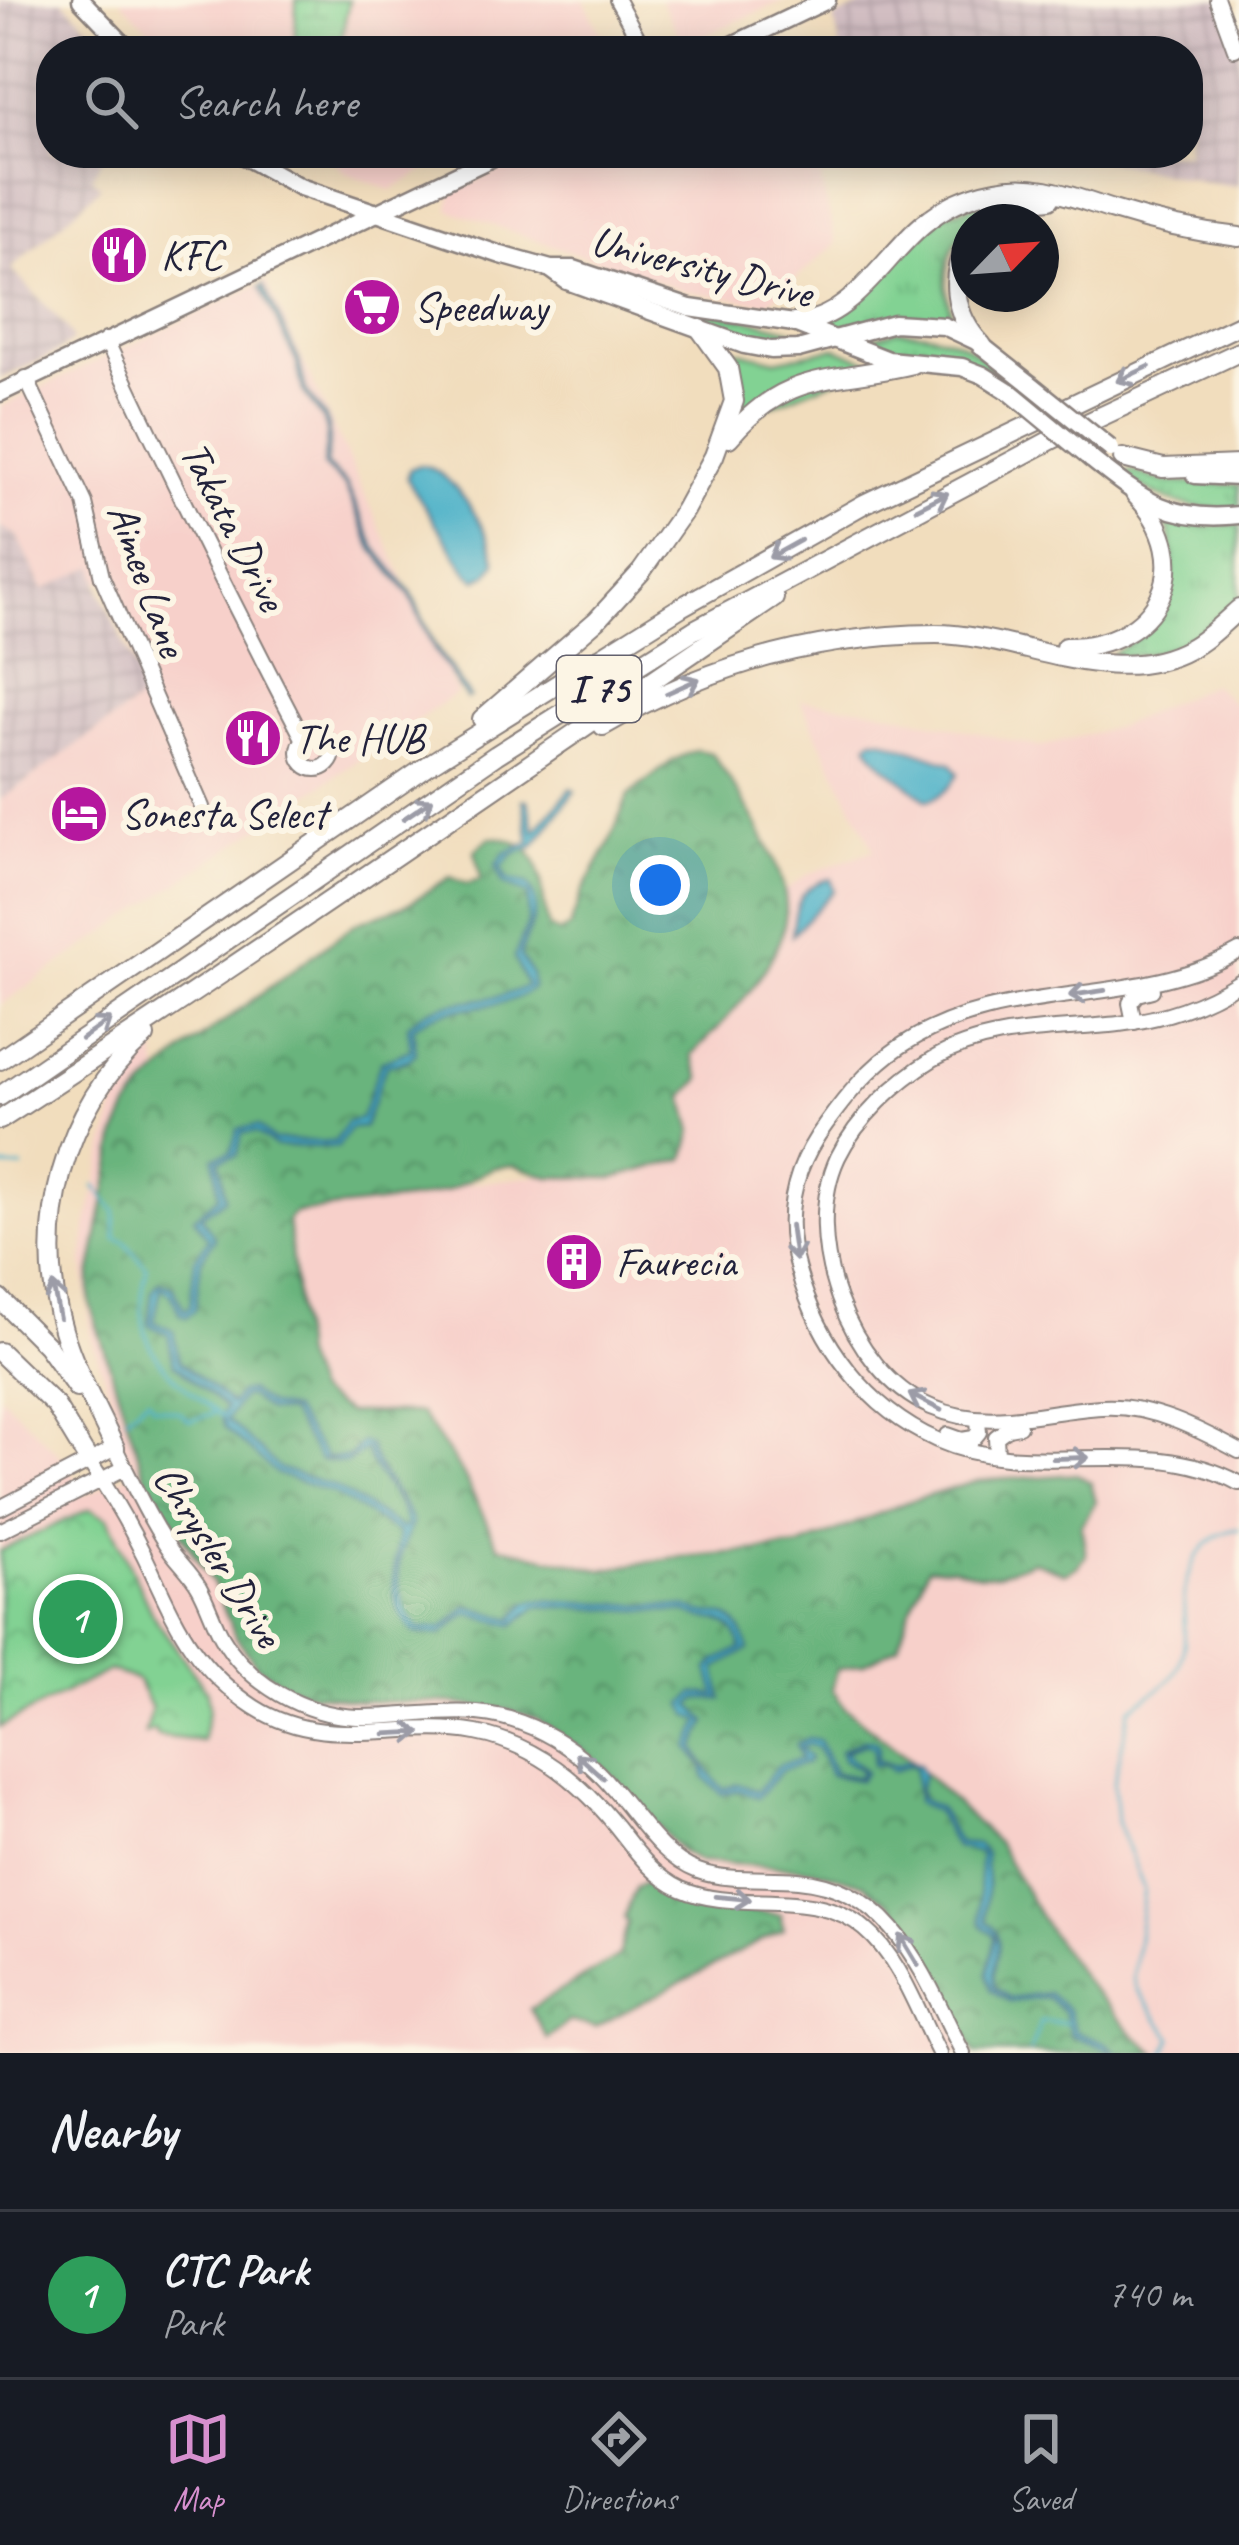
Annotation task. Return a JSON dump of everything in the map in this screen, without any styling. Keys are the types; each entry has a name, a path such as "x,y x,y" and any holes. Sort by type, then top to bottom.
{"highway":[{"path":"794,323 839,308 920,226 965,198 1005,188 1036,188 1174,226 1239,237"},
{"path":"1017,204 1034,200 1114,210"},
{"path":"962,312 982,345"},
{"name":"I 75","path":"0,1060 433,762 682,607 864,504 1239,325"},
{"path":"433,762 621,595 667,536 731,417 734,393 728,368 700,329"},
{"name":"I 75","path":"0,1096 575,703 694,630 1053,439 1239,352"},
{"path":"714,456 752,414 789,389 832,375 913,364"},
{"path":"1117,454 1163,468 1239,465"},
{"path":"1024,647 1098,646 1126,635 1148,616 1165,580 1165,550 1156,520 1135,494"},
{"path":"0,1120 198,992 872,532"},
{"path":"435,826 615,719 689,682 772,653 859,638 955,634 1093,661 1151,662 1198,644 1239,609"},
{"path":"115,1448 57,1310 50,1264 54,1202 65,1158 105,1080 134,1047 198,992"},
{"path":"0,1043 58,1017"},
{"path":"0,1299 58,1360 115,1448"},
{"path":"0,1352 43,1390 89,1461"}],"main road":[{"path":"81,0 116,36"},
{"path":"751,36 827,0"},
{"name":"University Drive","path":"265,168 299,187 551,269 574,269 711,313 794,323 887,360 962,367 1010,392 1135,494 1181,515 1239,515"},
{"path":"0,393 470,168"},
{"name":"University Drive","path":"551,269 567,281 770,350 798,350 882,325 944,326 982,345 1117,454 1162,474 1239,477"}],"street":[{"path":"617,0 637,36"},
{"path":"1217,0 1235,49"},
{"name":"Takata Drive","path":"106,340 190,522 304,740"},
{"name":"Aimee Lane","path":"26,378 85,503 102,577 202,806"},
{"path":"1239,951 1210,966 1142,986 981,1011 919,1036 860,1081 809,1148 796,1179 791,1235 799,1274 824,1331 861,1386 893,1414 935,1439 964,1450 1033,1459 1157,1456 1215,1471 1239,1483"},
{"path":"1134,1022 1129,1009 1137,994 1202,976 1210,966"},
{"path":"936,1058 990,1037 1134,1022 1180,1010 1239,982"},
{"path":"842,1307 824,1210 836,1165 849,1139 888,1095 951,1041 1021,1022 1020,1003"},
{"path":"836,1165 821,1162 816,1154 856,1096 860,1081"},
{"path":"792,1204 815,1210 830,1291 867,1355 898,1387 926,1404 978,1420 1021,1419 1106,1406 1161,1415 1239,1455"},
{"path":"998,1455 996,1437 1007,1428 1074,1418 1106,1406"},
{"path":"893,1414 962,1440 979,1432 978,1420"},
{"name":"Chrysler Drive","path":"0,1508 115,1448 165,1543 200,1587 228,1647 268,1687 307,1708 331,1714 356,1717 471,1710 523,1723 558,1741 589,1765 664,1850 698,1871 821,1882 853,1894 882,1914 904,1941 963,2053"},
{"path":"1215,1471 1219,1455 1239,1455"},
{"name":"Chrysler Drive","path":"89,1461 191,1648 222,1683 257,1709 352,1735 476,1733 544,1759 595,1800 658,1874 682,1890 810,1904 862,1926 886,1953 939,2053"},
{"name":"Chrysler Drive","path":"0,1532 124,1468"}],"shaded area":[{"path":"0,0 63,0 98,36 36,36 36,168 97,168 91,177 101,187 11,269 73,340 0,379"},
{"path":"120,0 296,0 295,36 155,36"},
{"path":"349,0 584,0 602,36 342,36"},
{"path":"660,0 785,0 704,36 679,36"},
{"path":"874,0 1231,0 1239,28 1239,186 1140,168 1203,168 1203,36 838,36 834,19"},
{"path":"341,168 430,168 391,190"},
{"path":"505,168 818,168 836,244 767,304 686,291 449,210 451,192"},
{"path":"266,281 457,693 0,1005 0,800 147,695 107,580 43,590 18,536 0,527 0,407"},
{"path":"0,527 18,536 43,590 95,566 100,590 147,695 0,800"},
{"path":"1212,684 1239,708 1239,2053 0,2053 0,1395 67,1463 84,1496 136,1471 107,1416 116,1412 92,1340 83,1263 116,1103 129,1076 156,1043 162,1112 282,1205 685,1159 691,1115 683,1097 692,1055 732,1013 786,908 783,892 808,874 874,850 800,700 880,710 1039,747 1117,727"}],"green space":[{"path":"296,0 349,0 342,36 295,36"},
{"path":"951,212 946,281 954,322 895,317 836,331 821,324"},
{"path":"569,275 814,338 781,344 756,342"},
{"path":"898,330 952,340 975,352 996,372 950,357 894,353 859,341"},
{"path":"722,347 776,360 836,348 875,364 740,418"},
{"path":"1132,471 1165,482 1239,485 1239,508 1178,503 1123,475"},
{"path":"1166,521 1239,524 1239,599 1210,624 1166,649 1111,656 1152,624 1167,597 1172,551"},
{"path":"696,750 712,753 746,805 777,867 786,905 784,925 766,967 738,1006 692,1055 701,1079 684,1097 693,1131 685,1159 614,1178 549,1177 514,1165 493,1168 447,1191 415,1199 295,1213 288,1220 302,1357 315,1392 347,1413 420,1413 463,1474 498,1546 602,1570 670,1558 799,1547 907,1502 978,1481 1077,1474 1091,1483 1096,1502 1081,1525 1086,1555 1077,1567 1065,1573 1033,1561 998,1574 979,1575 953,1567 928,1567 899,1646 863,1664 837,1669 832,1689 845,1708 907,1757 998,1844 1041,1919 1084,1980 1157,2053 975,2053 915,1935 890,1903 864,1884 812,1869 699,1862 680,1851 587,1753 535,1718 448,1703 359,1701 304,1692 280,1682 256,1665 235,1635 212,1582 146,1479 90,1304 90,1277 117,1135 129,1108 191,1046 356,923 408,904 450,877 467,884 481,880 475,851 490,837 510,840 532,856 549,928 559,933 570,927 628,796 672,761"},
{"path":"90,1509 108,1518 152,1614 207,1691 209,1708 202,1741 157,1736 154,1730 145,1734 151,1708 137,1680 109,1670 0,1727 0,1551"},
{"path":"653,1879 687,1901 781,1915 784,1929 595,2027 569,2021 547,2039 530,2009 619,1956 628,1922 624,1918 636,1887"}],"water":[{"path":"263,285 299,360 306,391 326,418 330,438 326,465 346,484 376,548 411,592 435,646 470,697 467,699 433,648 409,594 373,549 344,485 323,466 327,437 323,419 303,392 296,361"},
{"path":"419,465 444,477 468,504 493,551 496,563 488,574 476,580 468,573 407,479 410,469"},
{"path":"872,739 951,763 958,773 945,791 927,800 877,758 868,743"},
{"path":"571,788 575,791 533,847 513,854 501,867 507,880 527,884 533,893 535,911 520,956 531,974 532,988 505,1002 441,1013 413,1028 416,1053 386,1065 364,1127 350,1128 338,1147 275,1146 255,1132 242,1133 237,1155 219,1160 225,1198 201,1216 215,1238 201,1260 195,1310 181,1315 171,1294 161,1287 154,1322 173,1330 179,1361 231,1404 239,1393 249,1391 270,1406 292,1410 326,1458 349,1457 362,1442 370,1446 412,1523 398,1577 403,1603 419,1628 443,1628 468,1606 513,1619 527,1603 537,1600 687,1607 737,1624 749,1649 716,1668 722,1699 697,1699 691,1705 707,1722 695,1748 715,1780 724,1789 738,1784 757,1791 779,1765 802,1759 796,1745 808,1738 819,1740 834,1773 859,1777 862,1771 843,1759 840,1751 865,1739 879,1747 876,1760 895,1766 906,1761 919,1764 921,1799 939,1808 958,1843 977,1845 986,1853 985,1917 999,1944 995,1988 1010,1998 1049,1993 1068,2010 1075,2031 1118,2053 1071,2035 1063,2011 1047,1997 1010,2002 991,1990 987,1974 995,1937 981,1924 981,1853 955,1847 936,1811 917,1802 915,1767 893,1771 883,1764 873,1765 874,1747 865,1743 844,1752 866,1772 860,1780 830,1775 817,1747 809,1744 801,1748 809,1757 807,1763 782,1770 758,1797 738,1790 722,1794 705,1778 702,1764 689,1748 701,1721 689,1715 684,1704 695,1693 716,1695 709,1669 742,1648 732,1628 686,1612 537,1606 514,1625 468,1613 441,1635 415,1633 394,1596 398,1533 333,1493 277,1474 225,1428 221,1416 226,1408 174,1364 168,1334 149,1325 152,1292 159,1282 173,1287 184,1310 190,1307 195,1259 209,1239 194,1217 219,1196 214,1157 231,1152 238,1129 257,1126 273,1140 335,1142 347,1122 361,1119 381,1062 411,1050 408,1026 420,1015 527,985 514,958 528,923 528,894 503,884 496,865 505,853 530,842 523,800 528,800 535,831","holes":["248,1396 268,1411 289,1413 320,1460 346,1463 366,1449 406,1526 402,1529 335,1487 280,1469 227,1420 242,1397"]},
{"path":"831,879 834,890 792,935 801,898 812,886"}],"waterway":[{"path":"0,1167 22,1168"},
{"path":"95,1186 115,1211 116,1239 124,1241 147,1268 143,1318 156,1354 183,1385 221,1416"},
{"path":"127,1416 148,1398 153,1406 179,1412 190,1421 214,1413"},
{"path":"1165,2053 1172,2038 1133,1978 1144,1889 1117,1822 1114,1783 1130,1709 1166,1683 1180,1662 1191,1567 1210,1542 1239,1529"},
{"path":"1030,2051 1041,2021 1066,2023"}],"place":[{"name":"KFC","path":"119,255"},
{"name":"Speedway","path":"372,307"},
{"name":"The HUB","path":"253,738"},
{"name":"Sonesta Select","path":"79,814"},
{"name":"Faurecia","path":"574,1262"},
{"name":"CTC Park","path":"78,1619"}]}
